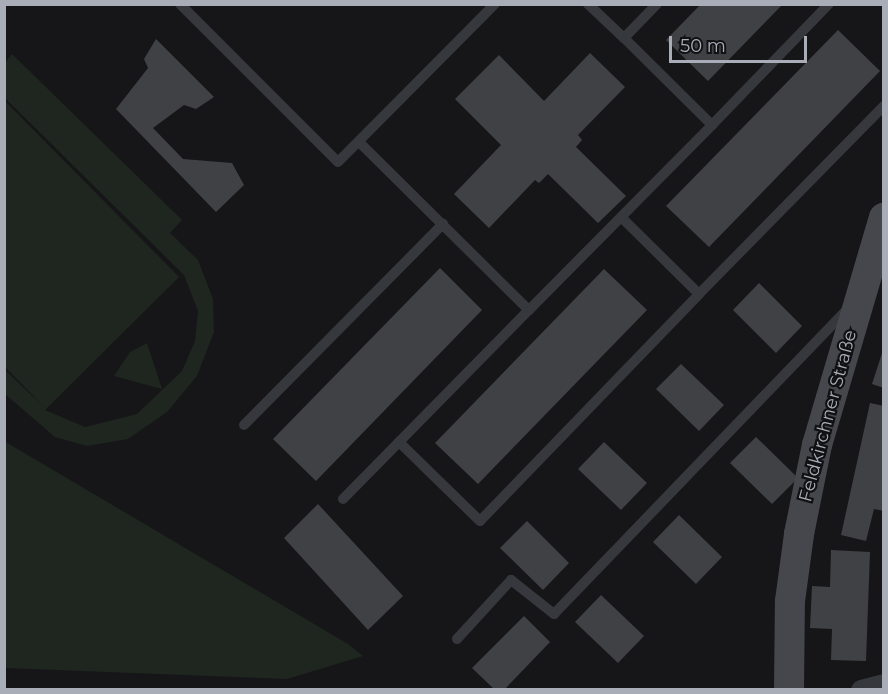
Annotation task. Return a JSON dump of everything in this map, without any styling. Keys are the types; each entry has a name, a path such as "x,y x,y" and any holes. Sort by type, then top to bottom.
{"street":[{"name":"Feldkirchner Straße","path":"789,690 790,601 799,534 817,445 884,218"},
{"path":"861,690 884,684"}],"lane":[{"path":"180,4 338,162 495,4"},
{"path":"588,4 712,125"},
{"path":"624,38 657,4"},
{"path":"343,499 622,218 829,4"},
{"path":"399,442 480,521 884,106"},
{"path":"359,142 529,310"},
{"path":"622,218 699,294"},
{"path":"244,425 443,224"},
{"path":"457,639 511,580 554,614 860,297"}],"shaded area":[{"path":"12,54 182,220 170,233 198,260 213,299 214,332 197,376 167,412 128,439 87,446 55,437 5,394 5,370 45,408 5,367 5,101 179,277 45,410 85,427 137,414 182,371 195,341 198,311 184,275 5,98 5,63"},
{"path":"147,343 162,389 114,376 130,352"},
{"path":"4,441 348,644 363,656 287,679 5,668"}],"building":[{"path":"701,4 783,4 708,81 666,40"},
{"path":"838,30 880,71 709,247 666,206"},
{"path":"156,39 214,97 196,109 184,105 153,128 183,159 232,163 244,185 216,212 116,109 148,68 144,59"},
{"path":"590,53 625,87 578,135 582,140 576,147 626,196 598,223 548,174 539,183 535,180 489,228 454,194 501,145 455,99 499,55 544,101"},
{"path":"440,268 482,310 316,481 273,439"},
{"path":"604,269 647,310 478,484 435,443"},
{"path":"759,283 802,326 776,353 733,310"},
{"path":"884,351 884,388 872,384"},
{"path":"681,364 724,405 699,431 656,389"},
{"path":"870,403 884,406 884,511 874,509 866,541 841,535"},
{"path":"756,437 798,478 772,504 730,463"},
{"path":"604,442 647,483 621,510 578,469"},
{"path":"318,504 403,596 368,630 284,538"},
{"path":"679,515 722,557 696,584 653,542"},
{"path":"527,521 569,563 543,590 500,548"},
{"path":"831,550 870,552 866,661 831,660 832,629 810,628 812,586 830,587"},
{"path":"601,595 644,636 618,663 575,622"},
{"path":"524,616 550,642 504,690 495,690 472,668"}]}
